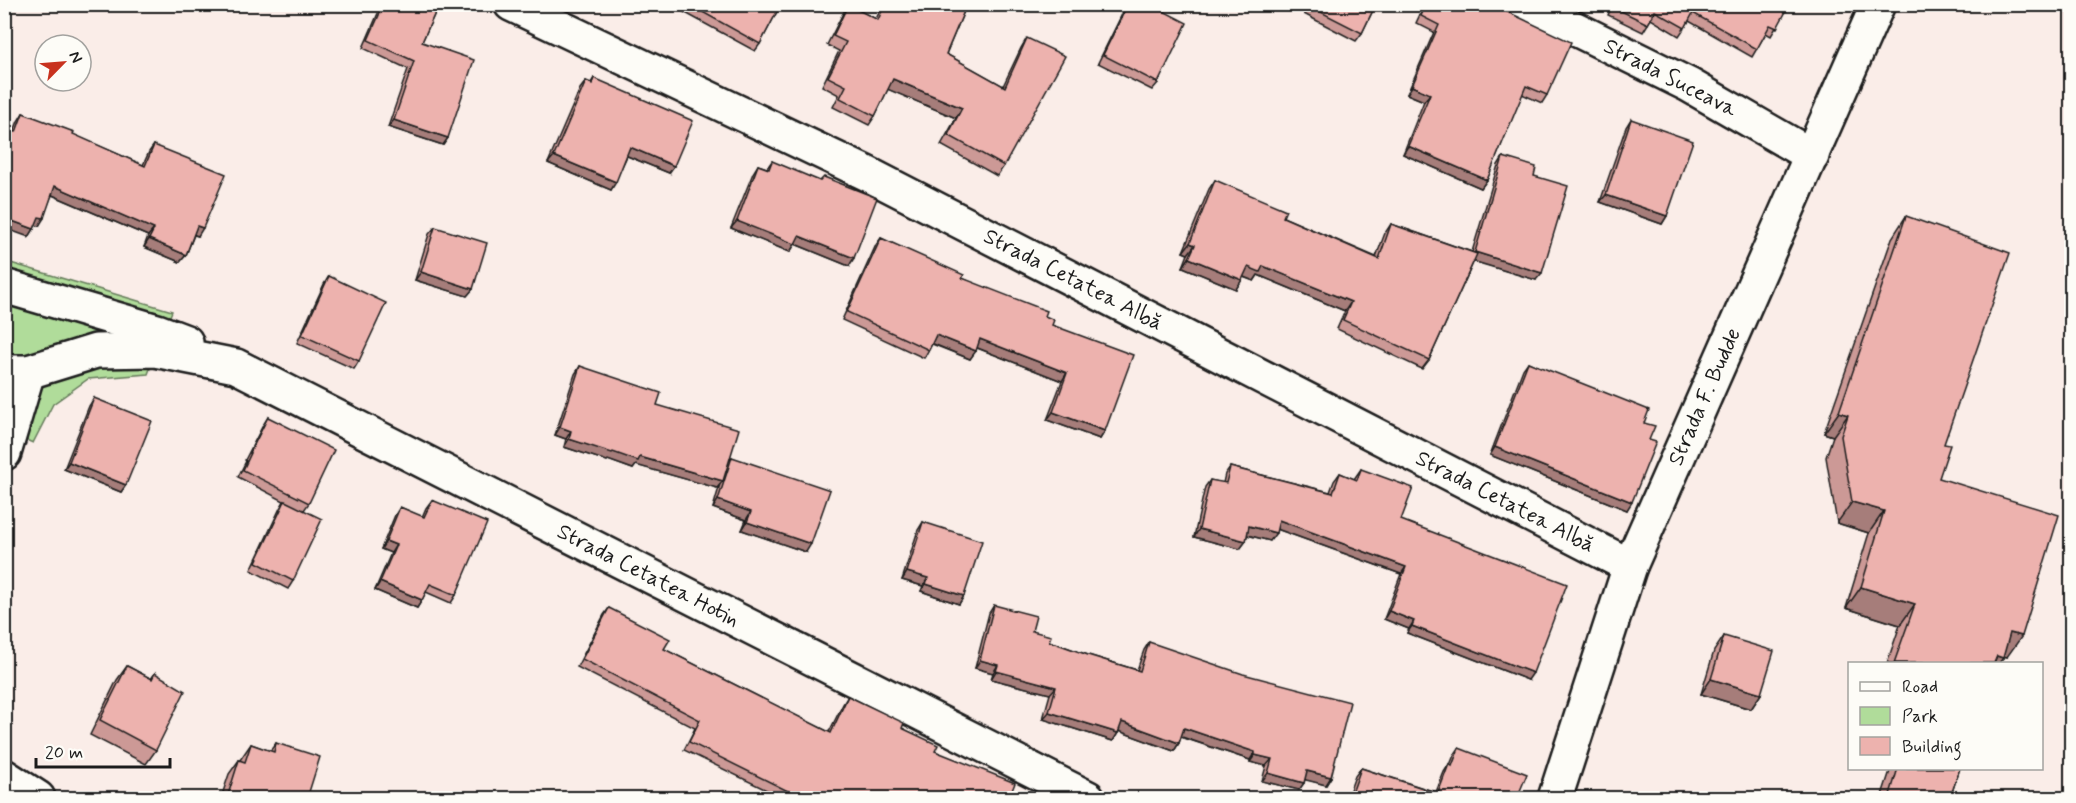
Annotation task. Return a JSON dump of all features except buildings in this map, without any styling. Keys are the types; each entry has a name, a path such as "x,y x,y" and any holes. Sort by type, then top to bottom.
{"street":[{"name":"Strada Cetatea Albă","path":"510,4 866,173 1630,566"},
{"name":"Strada Suceava","path":"1525,4 1689,85 1812,156"},
{"name":"Strada F. Budde","path":"1555,798 1630,566 1878,4"},
{"name":"Strada Cetatea Hotin","path":"4,286 157,331 190,344 206,360"},
{"name":"Strada Cetatea Hotin","path":"16,372 96,351 156,350 236,366 1088,798"},
{"path":"4,453 16,372"},
{"path":"4,776 38,798"}],"green space":[{"path":"4,261 172,311 148,374 88,379 53,404 33,443 5,431"}]}
